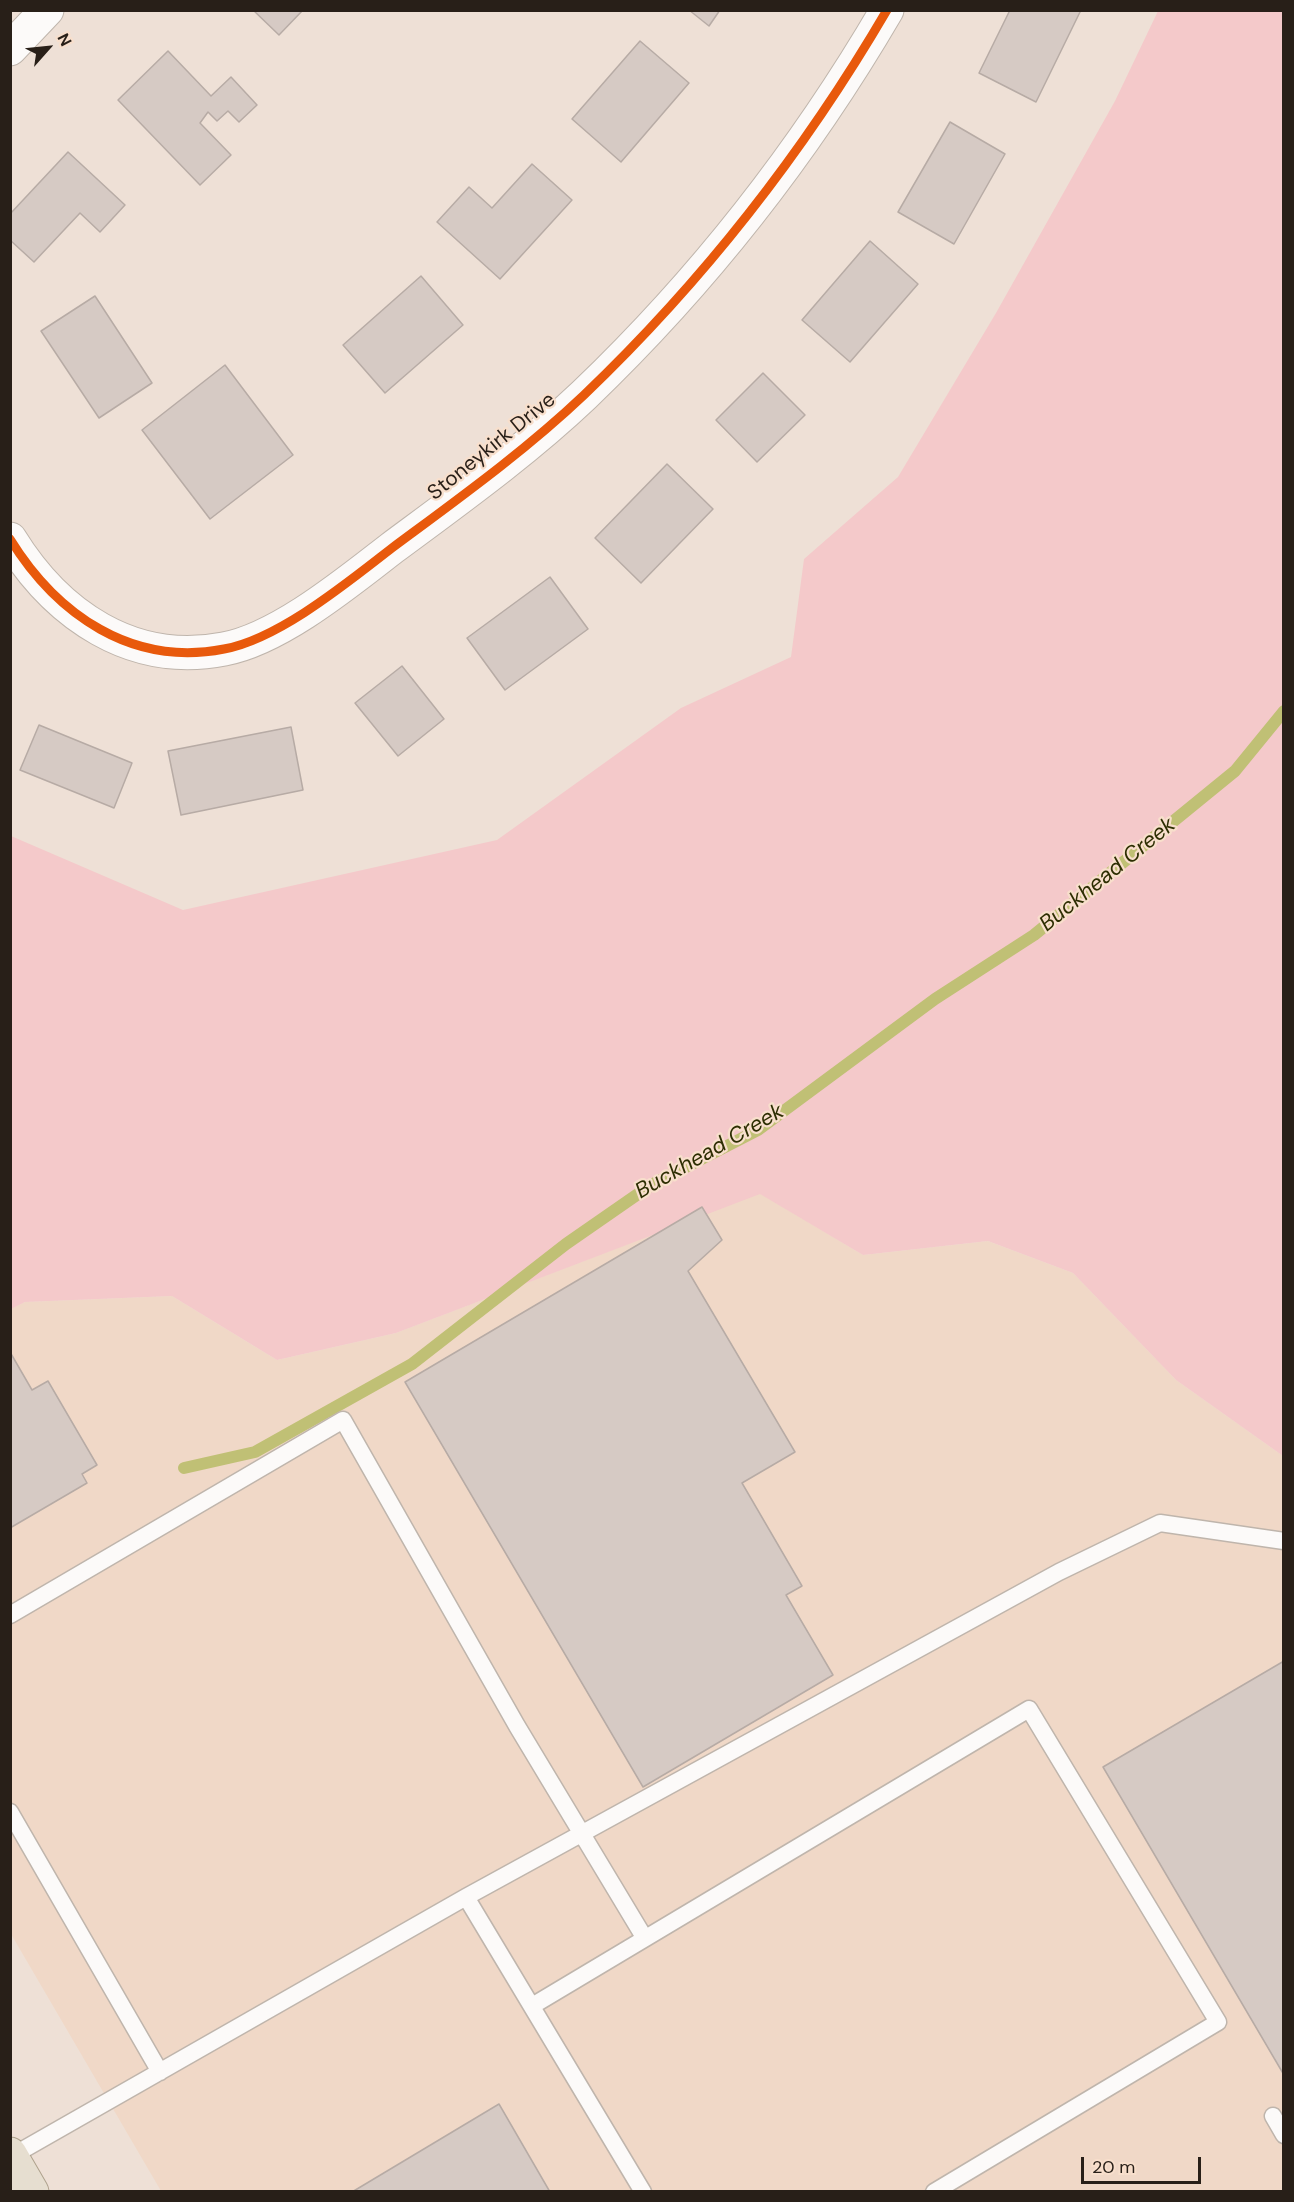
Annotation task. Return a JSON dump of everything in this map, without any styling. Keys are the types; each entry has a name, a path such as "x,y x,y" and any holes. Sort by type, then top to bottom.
{"highway":[{"path":"11,2155 32,2192"}],"street":[{"path":"10,49 47,10"},
{"name":"Stoneykirk Drive","path":"10,539 29,569 72,612 98,629 128,643 173,653 200,653 228,649 276,630 366,568 500,468 591,388 680,297 768,192 847,79 887,10"}],"lane":[{"path":"10,1615 343,1420 517,1726 644,1937"},
{"path":"11,2155 466,1897 1059,1572 1160,1523 1284,1541"},
{"path":"532,2006 1029,1709 1218,2022 934,2192"},
{"path":"10,1812 160,2072"},
{"path":"466,1897 643,2192"},
{"path":"1273,2116 1284,2135"}],"shaded area":[{"path":"1158,11 1283,11 1283,1456 1176,1380 1073,1273 988,1241 863,1255 760,1194 396,1333 277,1360 172,1296 25,1302 11,1309 11,836 183,910 497,840 681,708 791,657 804,559 898,477 996,313 1115,101"},
{"path":"760,1193 863,1255 988,1241 1073,1273 1176,1380 1283,1456 1283,2191 161,2191 11,1934 10,1309 25,1302 172,1296 277,1360 396,1333"}],"building":[{"path":"253,10 303,10 279,35"},
{"path":"689,10 720,10 709,26"},
{"path":"1010,10 1081,10 1036,102 979,73"},
{"path":"640,41 689,83 621,162 572,119"},
{"path":"168,51 211,96 231,77 257,105 239,122 228,111 217,121 208,112 200,123 231,155 200,185 118,100"},
{"path":"950,122 1005,154 954,244 898,212"},
{"path":"68,152 125,205 100,232 80,213 34,262 10,240 10,214"},
{"path":"532,164 572,200 500,279 437,222 469,187 492,208"},
{"path":"870,241 918,284 850,362 802,320"},
{"path":"421,276 463,325 385,393 343,345"},
{"path":"95,296 152,383 99,418 41,331"},
{"path":"225,365 293,455 210,519 142,430"},
{"path":"763,373 805,415 757,462 716,420"},
{"path":"667,464 713,509 641,583 595,538"},
{"path":"550,577 588,629 505,690 467,638"},
{"path":"402,666 444,719 398,756 355,703"},
{"path":"39,725 132,763 114,808 20,770"},
{"path":"291,727 303,790 181,815 168,751"},
{"path":"702,1207 722,1240 688,1271 795,1452 742,1483 802,1586 786,1595 833,1675 643,1787 405,1382"},
{"path":"10,1352 32,1390 48,1381 97,1465 82,1474 87,1483 10,1528"},
{"path":"1284,1661 1284,2075 1103,1767"},
{"path":"499,2104 550,2192 352,2192"}],"waterway":[{"name":"Buckhead Creek","path":"184,1468 255,1452 412,1364 566,1244 651,1185 758,1130 935,999 1034,935 1235,771 1284,711"}],"cycle path":[{"path":"10,539 50,591 74,612 100,629 128,642 158,650 190,653 224,649 245,643 290,622 334,592 515,455 562,416 628,352 670,307 749,213 821,114 887,10"}]}
